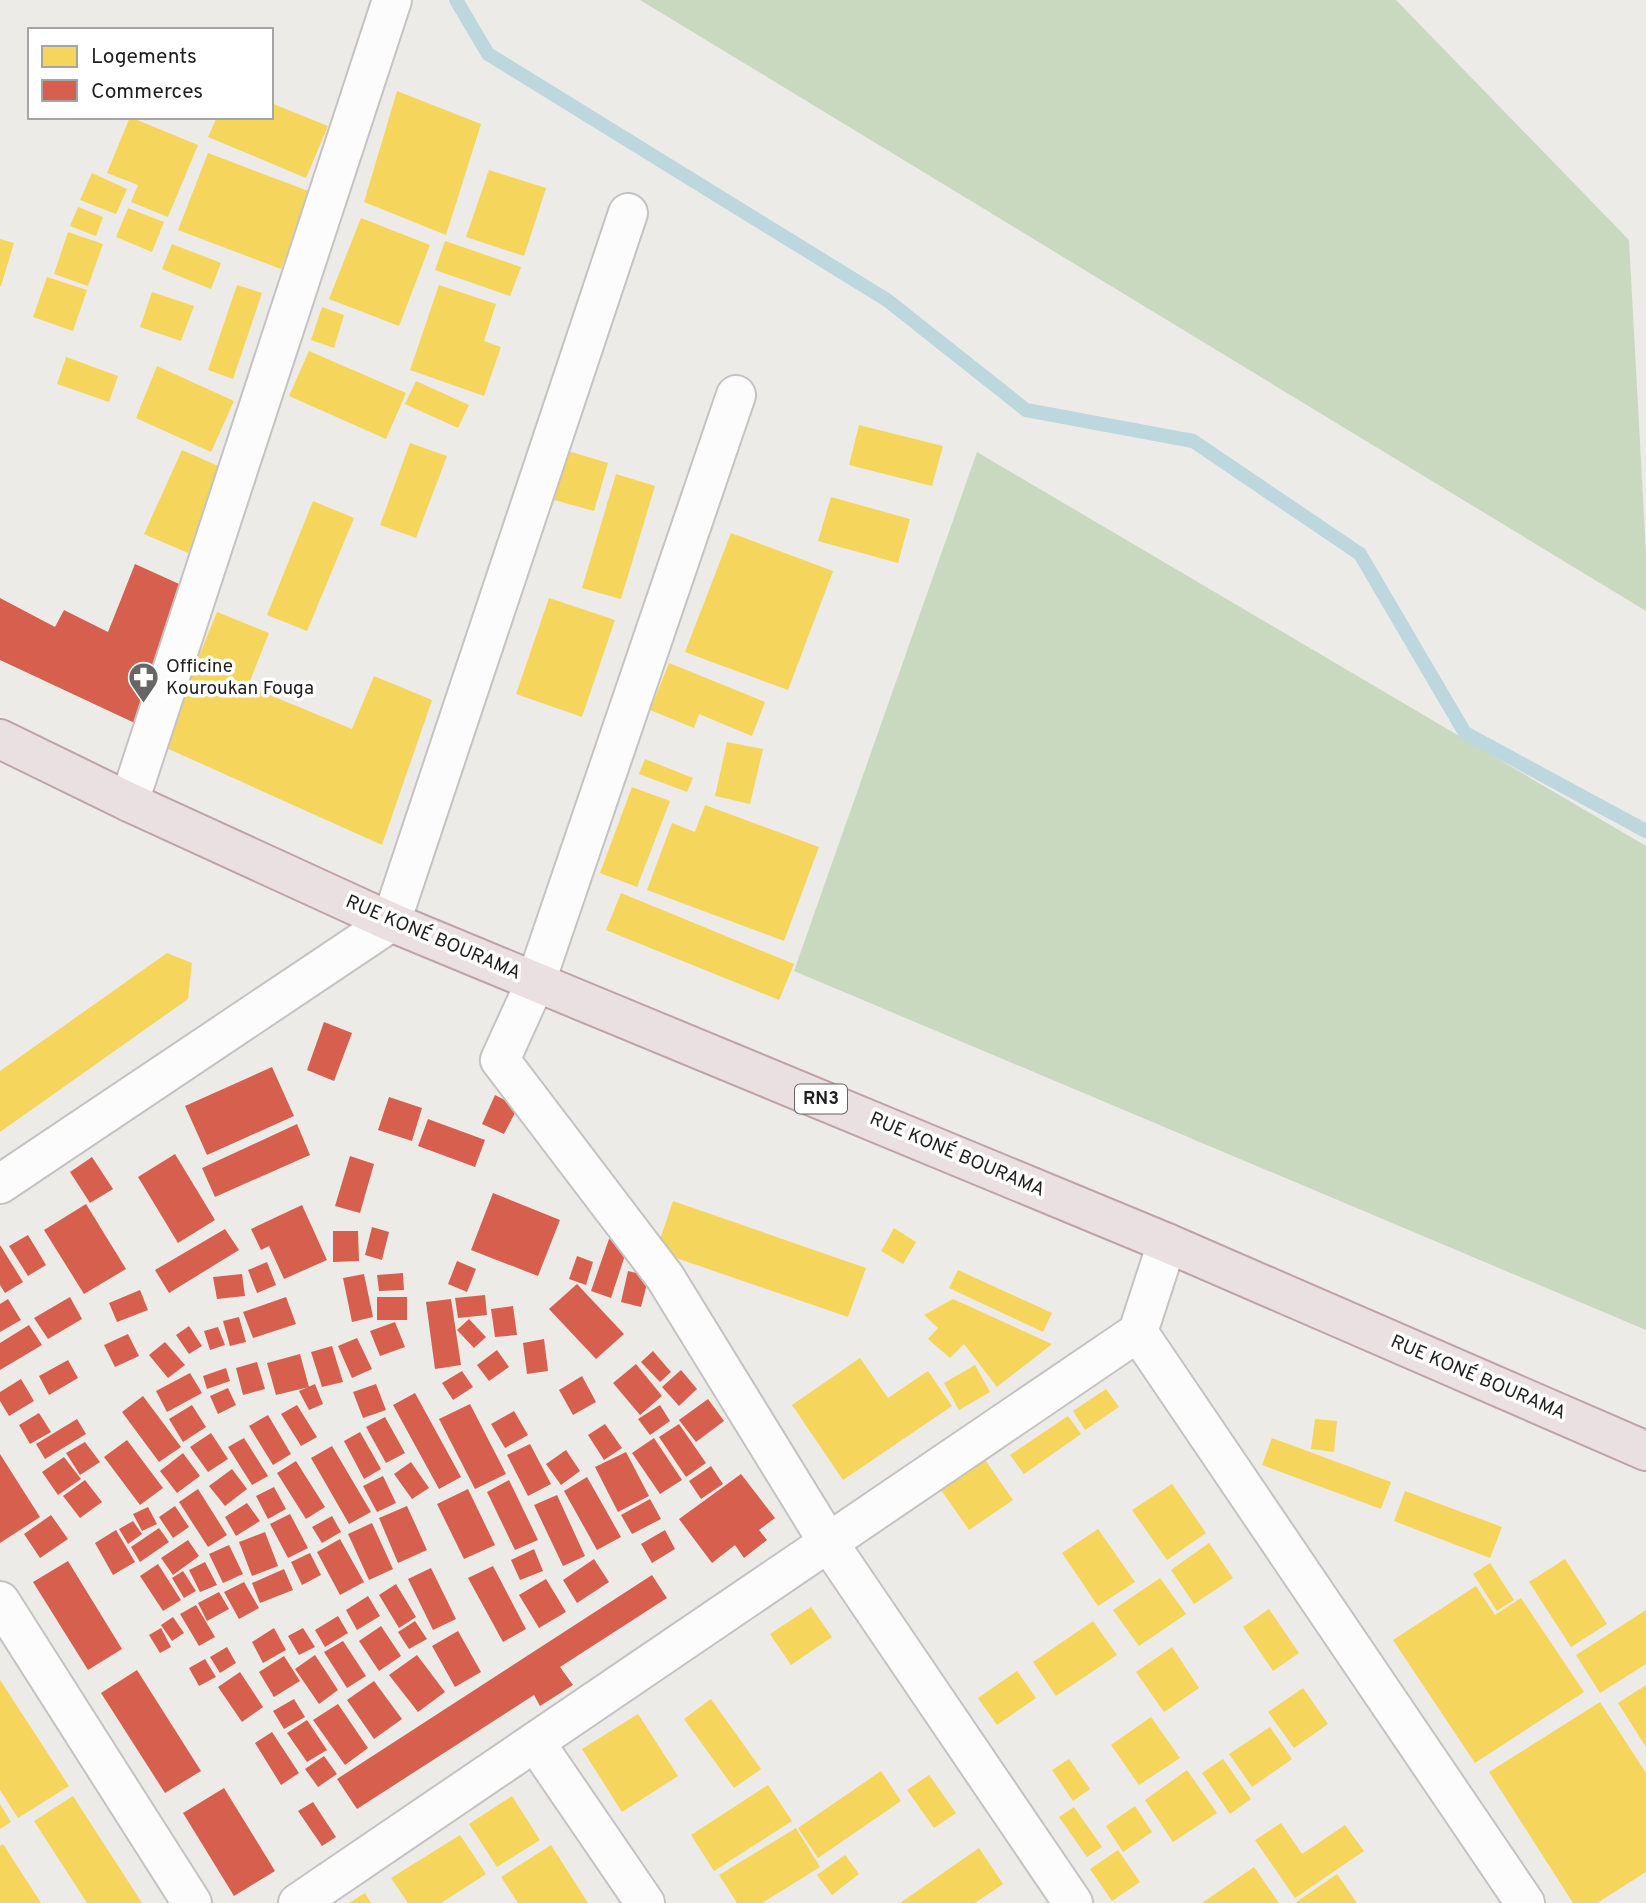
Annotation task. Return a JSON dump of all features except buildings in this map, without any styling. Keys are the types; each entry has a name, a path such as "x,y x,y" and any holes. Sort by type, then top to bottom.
{"highway":[{"name":"RUE KONÉ BOURAMA","path":"0,738 129,802 391,922 1167,1243 1646,1451"}],"street":[{"path":"129,802 392,0"},
{"path":"0,1184 391,922 628,213"},
{"path":"736,396 536,981 500,1059 665,1277 828,1542 1073,1903"},
{"path":"298,1903 1138,1332 1167,1243"},
{"path":"1138,1332 1525,1903"},
{"path":"0,1601 192,1903"},
{"path":"535,1742 645,1903"}],"green space":[{"path":"640,0 1396,0 1629,240 1646,553 1646,611"},
{"path":"977,452 1646,846 1646,1330 794,971"}],"waterway":[{"path":"456,0 488,54 887,300 1026,410 1193,441 1360,554 1465,733 1646,831"}],"place":[{"name":"Officine Kouroukan Fouga","path":"143,705"}]}
